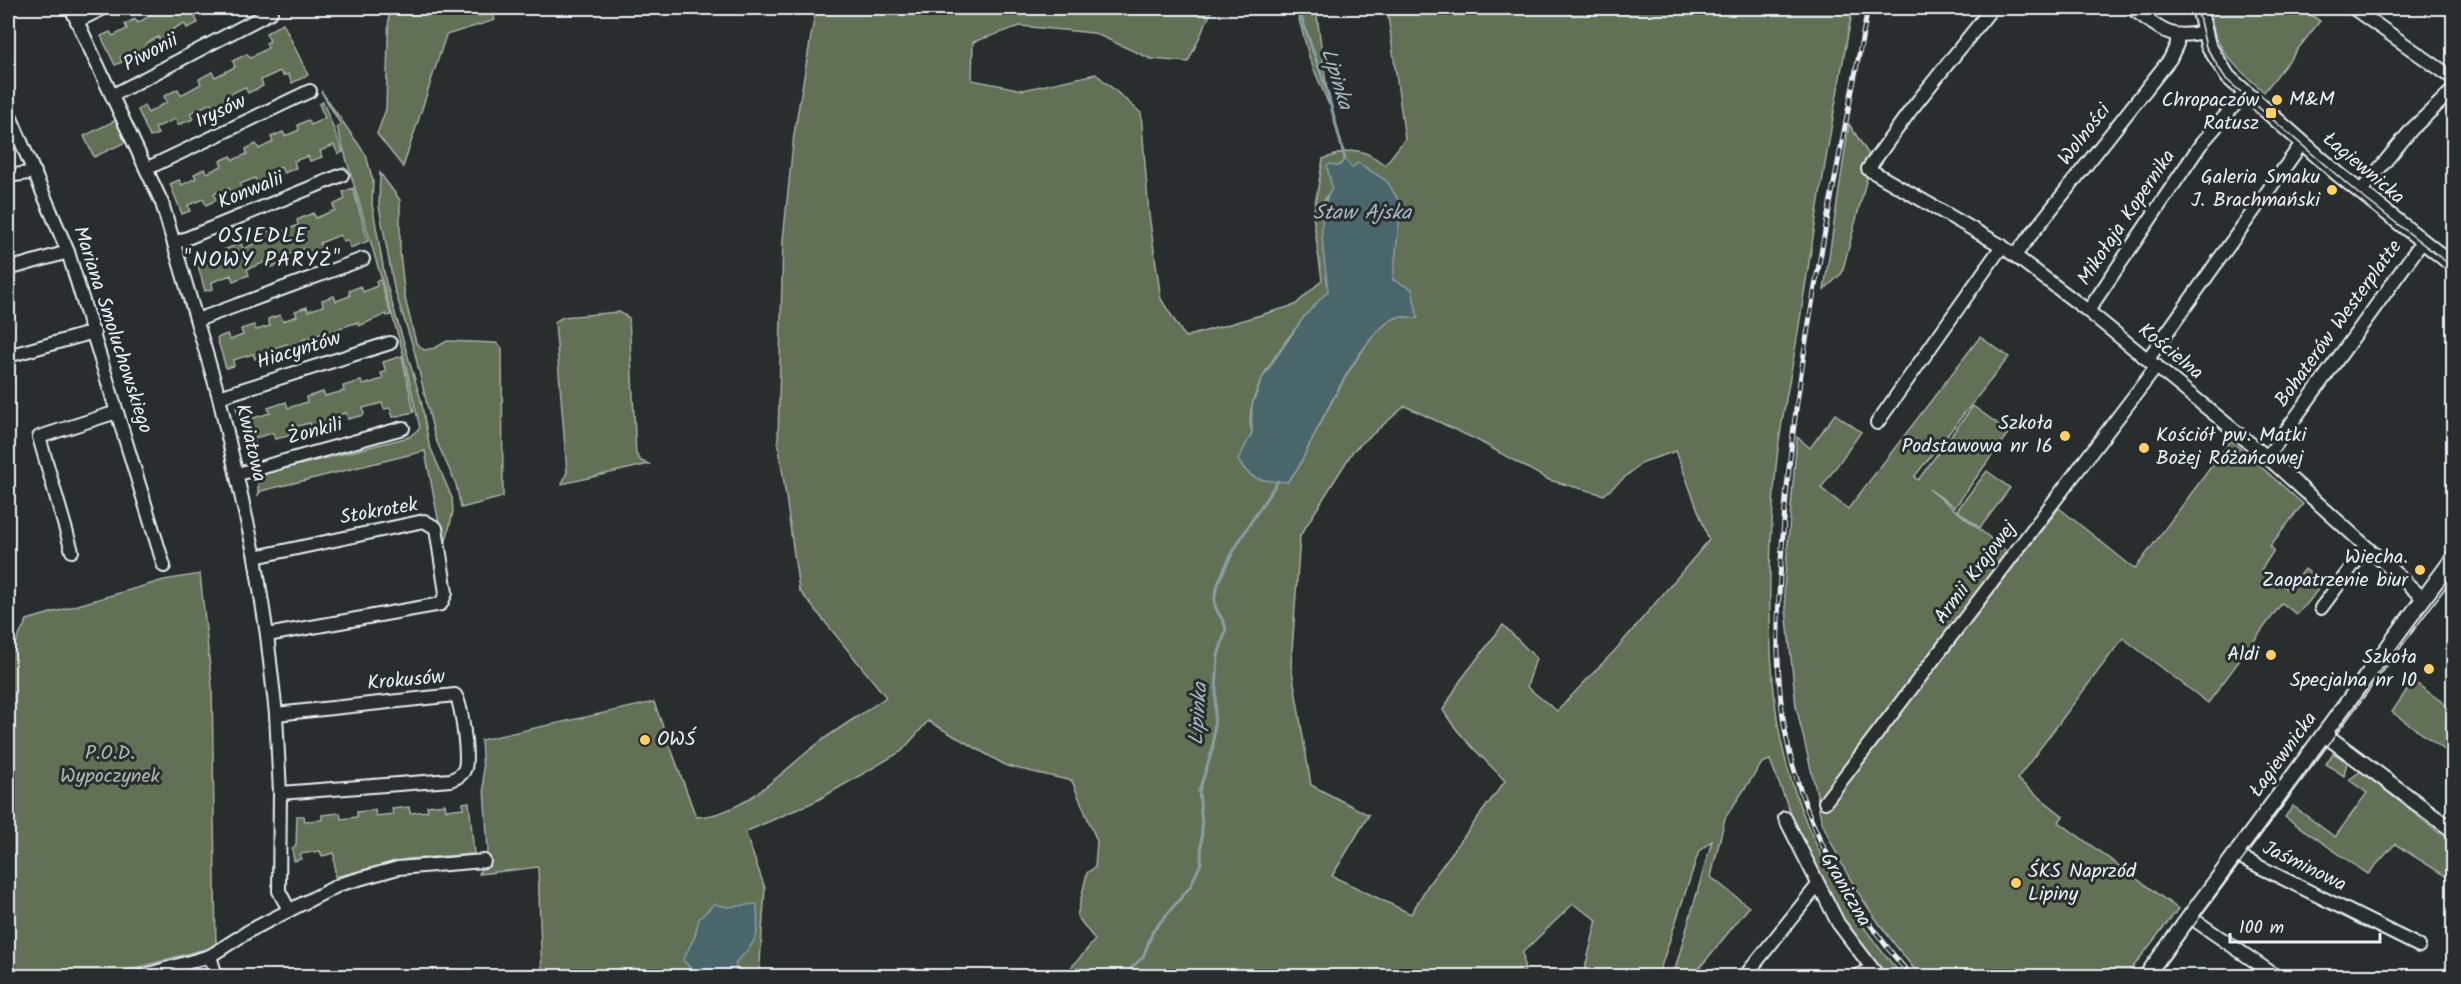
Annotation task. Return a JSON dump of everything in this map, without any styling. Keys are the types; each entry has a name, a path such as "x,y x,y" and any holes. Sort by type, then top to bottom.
{"street":[{"name":"Kwiatowa","path":"71,8 148,168 175,243 219,397 238,474 255,557 267,635 276,714 280,793 279,891 289,910"},
{"path":"77,21 104,8"},
{"name":"Kościelna","path":"1992,8 1910,111 1868,169 2002,246 2088,311 2267,457 2423,598"},
{"path":"2131,8 2150,23 2177,36 2203,32"},
{"name":"Łagiewnicka","path":"2199,8 2203,32 2217,63 2245,93 2360,192 2454,266"},
{"path":"2353,8 2454,79"},
{"name":"Piwonii","path":"113,95 271,12"},
{"name":"Wolności","path":"2015,255 2170,59 2177,44 2177,36"},
{"path":"2360,192 2412,129 2454,89"},
{"name":"Irysów","path":"148,168 310,91"},
{"name":"Mikołaja Kopernika","path":"2088,311 2201,144 2245,93"},
{"name":"Mariana Smoluchowskiego","path":"8,111 68,252 117,412 128,440 164,566"},
{"name":"Armii Krajowej","path":"1826,802 2153,362 2302,143"},
{"path":"8,176 34,172"},
{"name":"Konwalii","path":"175,243 342,175"},
{"name":"Bohaterów Westerplatte","path":"2267,457 2422,242"},
{"path":"1877,423 2002,246"},
{"path":"8,269 68,252"},
{"path":"197,320 363,259"},
{"path":"8,356 94,332"},
{"name":"Hiacyntów","path":"219,397 390,343"},
{"path":"72,551 39,437 117,412"},
{"name":"Żonkili","path":"238,474 403,428"},
{"name":"Stokrotek","path":"255,557 424,521 436,528 446,592 441,604 267,635"},
{"path":"2321,608 2366,548"},
{"name":"Łagiewnicka","path":"2146,976 2453,560"},
{"name":"Krokusów","path":"276,714 455,694 461,706 465,766 458,777 451,780 280,793"},
{"path":"2324,734 2454,831"},
{"name":"Graniczna","path":"1785,818 1839,923 1875,973"},
{"name":"Jaśminowa","path":"2236,855 2419,946"},
{"path":"142,976 210,956 289,910 341,884 398,868 484,861"},
{"path":"1745,976 1818,885"},
{"path":"2190,917 2276,976"},
{"path":"210,956 216,976"},
{"path":"1857,976 1875,973"}],"green space":[{"path":"156,8 162,10 166,8 223,9 213,15 209,9 195,17 198,23 187,28 184,23 170,31 173,36 162,42 158,37 145,44 148,49 136,55 133,50 120,57 122,62 115,65 101,36 110,32 113,36 127,29 125,24 135,19 138,23 151,15 150,11"},
{"path":"389,8 491,8 495,20 446,35 403,167 377,134 386,109"},
{"path":"816,8 1213,8 1188,62 1151,59 1094,33 1020,26 973,42 972,80 1023,90 1096,74 1141,113 1149,215 1161,299 1185,337 1295,305 1322,280 1313,216 1323,159 1355,151 1368,154 1385,165 1405,139 1387,8 1853,8 1778,450 1770,558 1771,650 1776,710 1782,746 1805,818 1838,886 1858,918 1903,976 1884,976 1836,911 1803,845 1770,760 1762,763 1725,818 1711,877 1749,907 1693,976 1673,976 1712,841 1699,851 1658,976 1583,976 1597,920 1573,904 1523,952 1525,976 1064,976 1095,940 1077,916 1087,873 1095,867 1097,841 1072,781 1007,766 928,721 902,751 816,801 745,832 765,888 759,976 542,976 538,867 479,874 488,850 481,740 654,702 696,817 714,814 747,800 821,741 886,697 799,590 778,440 783,240 794,134","holes":["1332,188 1393,268 1393,280 1417,318 1399,317 1386,323 1372,338 1342,383 1298,468 1287,482 1254,438 1250,416 1263,377 1275,357 1303,319 1328,291 1324,201","1405,406 1477,440 1549,480 1604,495 1643,462 1676,451 1709,540 1618,647 1557,711 1527,687 1536,658 1503,625 1460,681 1443,710 1464,738 1505,781 1428,885 1411,914 1332,876 1369,815 1311,785 1291,665 1300,536 1353,451"]},
{"path":"1296,8 1316,8 1329,105 1310,60"},
{"path":"2225,8 2300,8 2320,21 2264,92 2236,66 2221,47 2212,24 2211,11 2221,11"},
{"path":"283,23 308,75 292,83 288,74 283,76 280,71 261,80 263,86 248,93 245,87 226,96 229,102 213,109 211,103 190,113 193,119 178,125 175,119 155,128 158,134 150,137 138,110 144,106 148,113 167,102 164,96 178,89 181,95 201,84 199,79 212,72 215,77 235,67 233,61 247,54 250,58 268,48 266,43 270,41 266,33"},
{"path":"321,91 366,155 373,181 372,204 386,283 421,400 429,444 452,498 453,512 444,549 425,451 261,491 258,495 258,480 268,473 409,437 420,428 402,349 337,127 341,125"},
{"path":"323,102 343,152 338,154 334,145 320,151 322,157 310,161 308,156 294,161 296,168 284,173 281,167 267,173 269,179 257,184 255,178 240,184 242,190 232,194 229,188 214,194 216,200 206,205 203,199 188,205 190,211 182,214 170,184 179,180 182,185 196,178 194,174 204,169 207,173 222,166 220,161 231,156 233,160 247,154 246,149 256,144 259,149 273,142 271,137 283,132 285,136 299,130 298,125 308,120 311,125 325,118 319,104"},
{"path":"116,120 126,142 94,157 84,136"},
{"path":"1849,124 1869,155 1877,160 1869,170 1842,273 1824,290"},
{"path":"380,173 400,200 400,253 405,298 416,343 424,350 435,348 447,341 496,343 502,348 503,497 461,508 456,484 435,438 414,350 394,288 379,206"},
{"path":"353,188 368,241 350,248 348,240 343,241 340,235 320,243 322,249 306,255 304,249 284,256 286,262 269,268 266,262 247,269 249,275 233,281 231,275 212,282 213,289 205,291 197,262 205,260 207,264 227,256 224,250 241,243 243,249 263,240 261,235 277,228 280,233 298,225 297,220 313,213 316,218 335,210 333,205 345,199 343,192"},
{"path":"380,280 391,315 386,314 359,326 358,322 337,329 337,333 324,337 323,333 302,340 302,344 289,348 287,344 267,350 268,355 255,359 253,354 233,360 234,366 226,368 217,338 227,334 230,340 243,335 241,329 254,325 256,330 270,326 268,319 280,315 283,321 297,316 295,311 307,307 308,311 323,306 322,300 334,296 336,301 350,296 349,291 361,286 363,292 377,286 376,281"},
{"path":"619,312 629,318 636,454 641,461 649,464 562,484 567,472 555,322 563,317"},
{"path":"1980,337 2009,357 1914,477 1918,480 1973,406 2009,432 1955,507 1929,489 2009,553 1835,777 1845,786 2059,508 2135,569 2231,440 2303,504 2270,546 2274,550 2261,570 2289,590 2305,569 2323,583 2296,614 2282,603 2208,703 2123,638 2017,779 2063,816 2059,822 2178,909 2126,976 1920,976 1860,895 1840,861 1819,811 1796,706 1784,589 1797,437 1810,448 1835,414 1861,432 1821,488 1848,509"},
{"path":"402,356 414,412 393,417 390,408 384,409 382,403 363,408 364,415 348,419 346,413 327,418 329,425 312,430 310,423 290,428 292,435 275,439 273,433 254,438 255,445 251,447 253,455 248,456 236,407 241,405 244,414 248,413 250,419 270,413 268,408 286,402 288,408 307,402 306,397 323,392 325,396 344,391 343,386 361,381 363,385 383,379 381,373 386,372 383,362"},
{"path":"1987,471 2010,488 1980,528 1957,510"},
{"name":"P.O.D. Wypoczynek","path":"200,574 212,686 216,948 197,951 108,976 8,976 8,645 16,642 27,620 164,580"},
{"path":"2413,681 2453,710 2453,756 2392,712"},
{"path":"2333,753 2347,762 2344,776 2326,764"},
{"path":"2361,771 2453,844 2453,881 2395,844 2368,874 2285,817 2293,806 2335,837 2367,793 2349,780"},
{"path":"469,802 474,854 407,859 335,877 334,853 322,856 320,851 300,854 301,859 294,861 292,849 296,845 297,816 304,816 305,821 322,820 322,815 340,813 341,819 357,817 357,812 375,810 376,816 393,814 392,809 409,807 410,813 428,811 427,806 445,804 446,810 463,808 463,803"}],"water":[{"name":"Staw Ajska","path":"1345,159 1352,168 1358,163 1387,181 1401,205 1393,280 1412,289 1418,318 1395,318 1368,343 1340,386 1298,468 1287,482 1258,479 1248,473 1238,460 1252,433 1252,405 1263,377 1303,318 1328,291 1322,238 1323,212 1332,188 1327,166 1330,164 1339,166"},
{"path":"714,904 727,907 757,904 756,936 750,948 736,962 735,976 695,973 683,960 695,936 699,919"}],"waterway":[{"name":"Lipinka","path":"1298,8 1327,91 1345,159"},
{"name":"Lipinka","path":"1123,976 1143,957 1153,931 1190,887 1201,863 1202,825 1199,791 1213,748 1218,656 1226,630 1215,605 1216,593 1220,578 1239,542 1278,481"}],"tram line":[{"path":"2197,8 2206,47 2226,79 2355,191 2454,268"},
{"path":"2156,976 2454,576"}],"railway":[{"path":"1868,8 1818,270 1797,401 1781,563 1778,621 1779,679 1786,737 1793,766 1813,824 1856,904 1911,976"}],"place":[{"name":"M&M","path":"2277,100"},
{"name":"Chropaczów Ratusz","path":"2271,113"},
{"name":"Galeria Smaku J. Brachmański","path":"2332,190"},
{"name":"Szkoła Podstawowa nr 16","path":"2065,436"},
{"name":"Kościół pw. Matki Bożej Różańcowej","path":"2144,448"},
{"name":"Wiecha. Zaopatrzenie biur","path":"2420,570"},
{"name":"Aldi","path":"2271,655"},
{"name":"Szkoła Specjalna nr 10","path":"2429,669"},
{"name":"OWŚ","path":"645,740"},
{"name":"ŚKS Naprzód Lipiny","path":"2016,883"}],"district":[{"name":"OSIEDLE \"NOWY PARYŻ\"","path":"263,248"}]}
